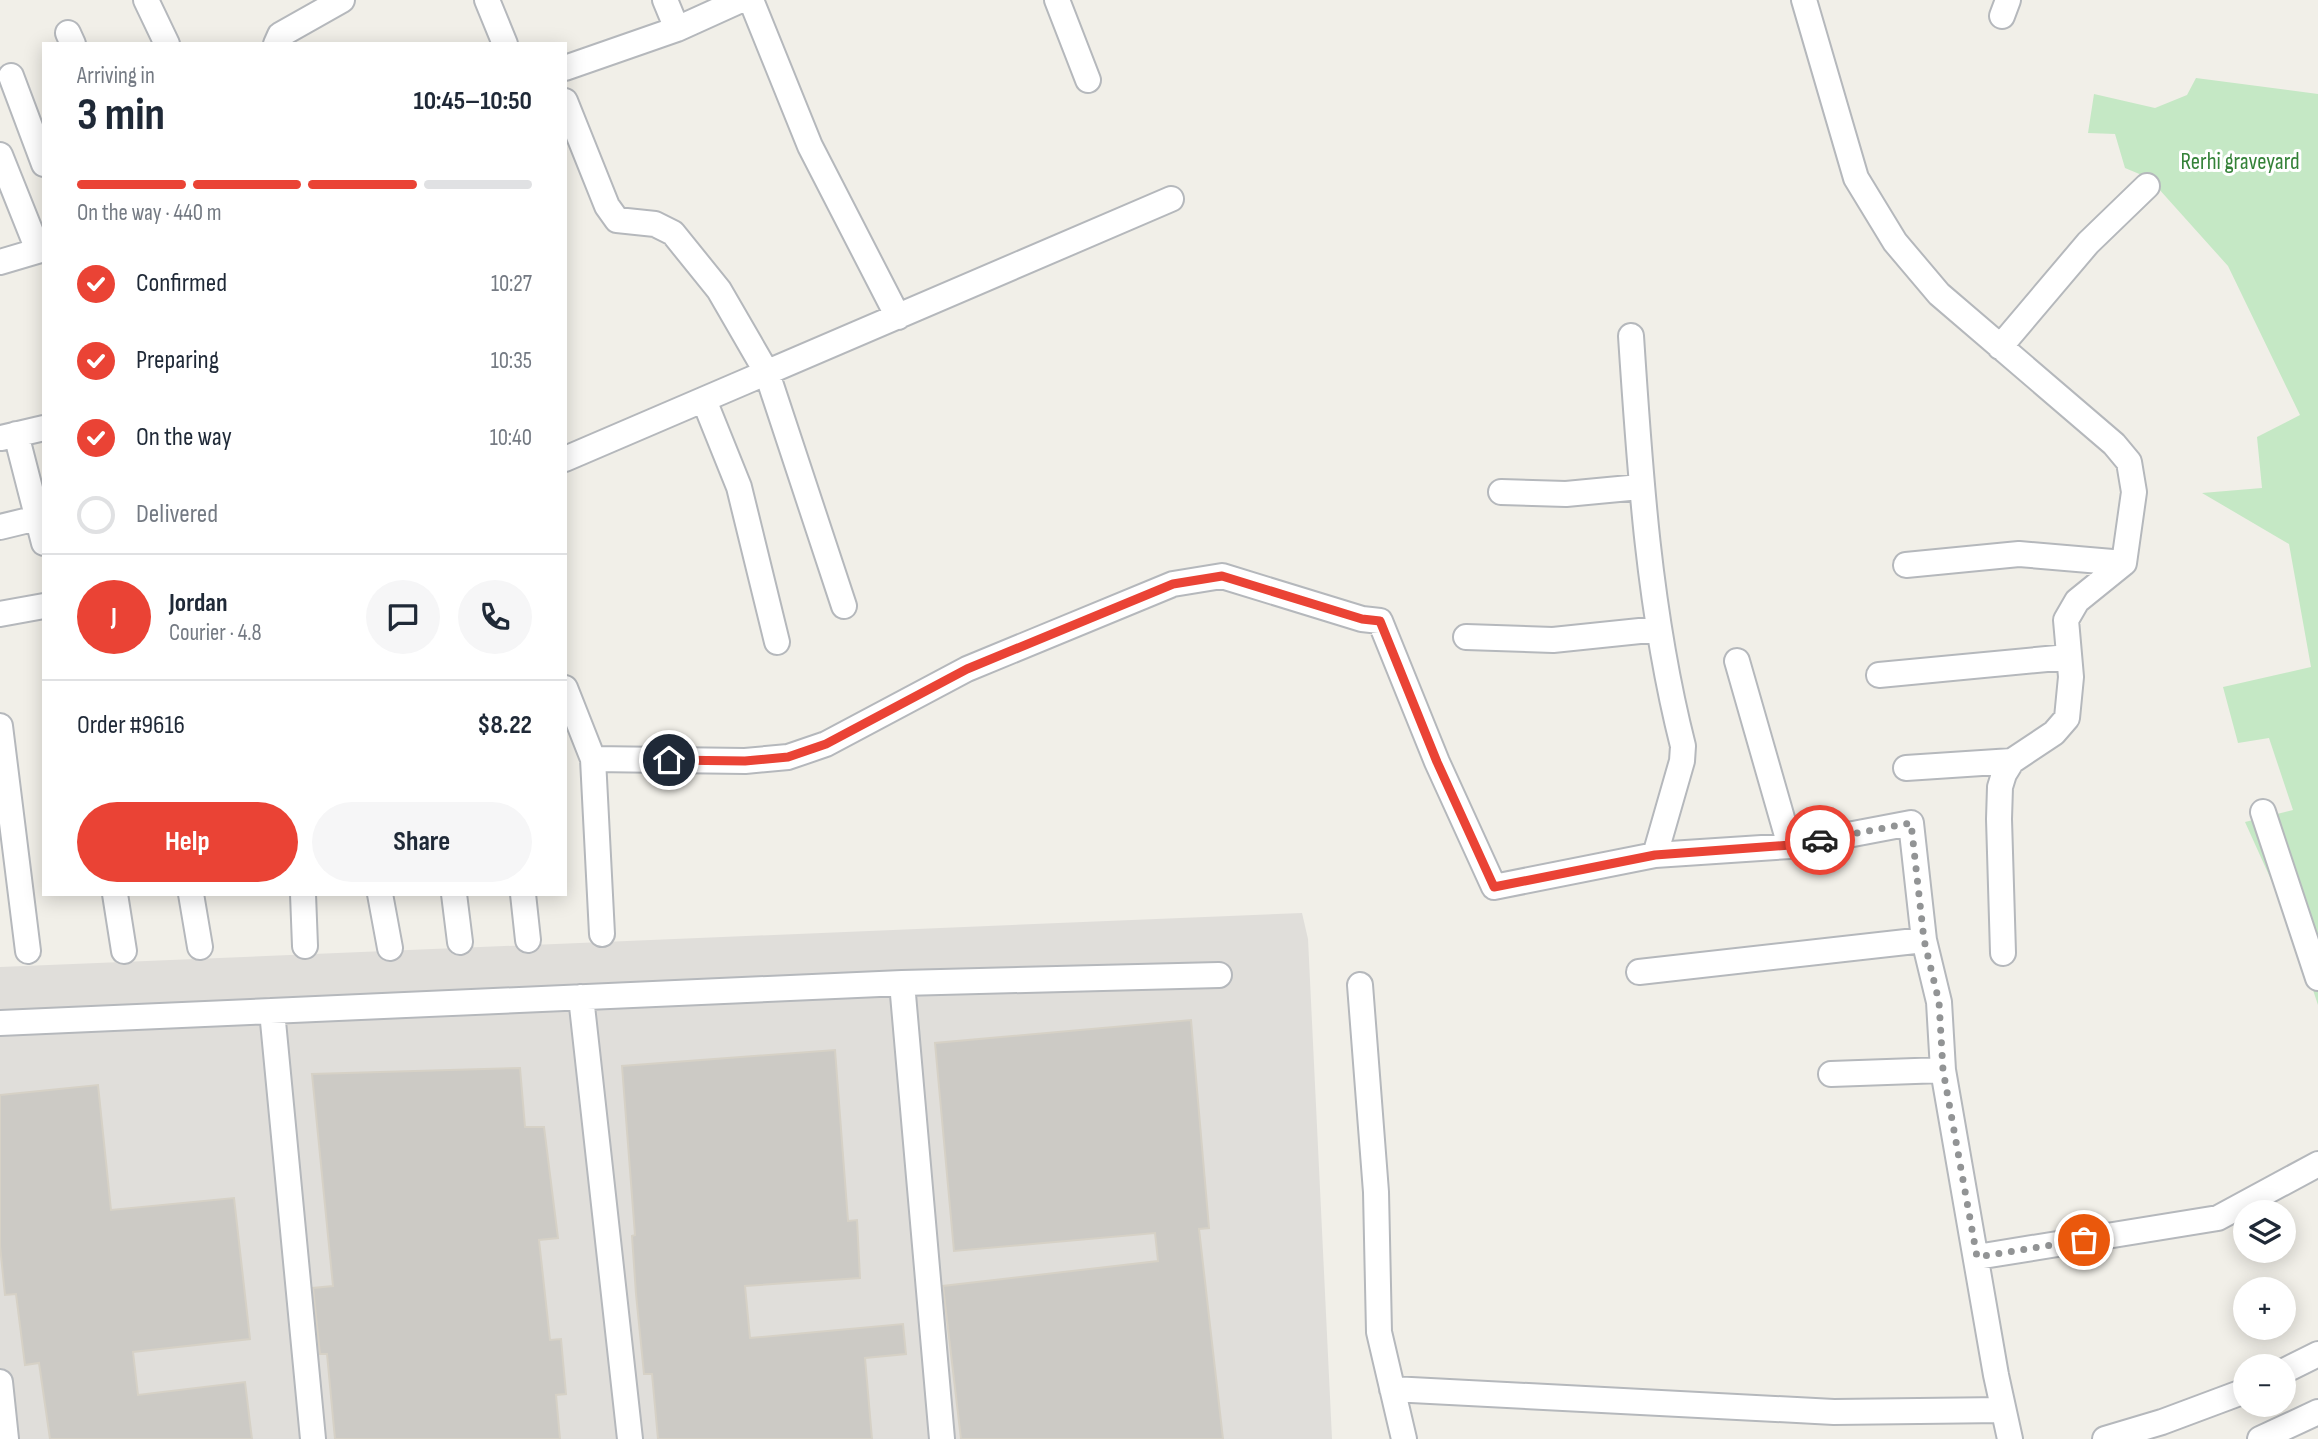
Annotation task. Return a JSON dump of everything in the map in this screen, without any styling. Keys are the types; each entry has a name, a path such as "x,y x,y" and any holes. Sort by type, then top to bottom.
{"street":[{"path":"146,0 166,42"},
{"path":"277,42 280,35 342,0"},
{"path":"487,0 504,42"},
{"path":"665,0 677,29"},
{"path":"567,67 677,29 741,0"},
{"path":"751,0 810,146 898,317"},
{"path":"1057,0 1088,80"},
{"path":"1804,0 1856,178 1895,242 1939,294 2114,444 2129,462 2134,492 2124,563 2077,600 2066,620 2071,677 2067,718 2054,733 2012,761 1906,768"},
{"path":"11,76 42,159"},
{"path":"567,106 607,206 617,219 655,223 673,233 719,290 767,373 844,606"},
{"path":"0,155 41,249 0,262"},
{"path":"2000,347 2088,243 2147,186"},
{"path":"567,458 1171,199"},
{"path":"1631,336 1640,487 1659,629 1683,746 1682,761 1655,855"},
{"path":"704,400 739,487 778,642"},
{"path":"42,428 8,436 42,536"},
{"path":"1501,492 1566,494 1640,487"},
{"path":"0,527 37,518"},
{"path":"1906,565 2019,554 2124,563"},
{"path":"593,759 745,761 788,757 826,744 980,663 1173,584 1222,576 1362,619 1380,621 1437,762 1494,887 1655,855 1790,845 1911,823 1924,940 1939,1002 1943,1070 2010,1439"},
{"path":"0,614 42,606"},
{"path":"1466,637 1553,640 1659,629"},
{"path":"1879,675 2068,657"},
{"path":"1737,662 1790,845"},
{"path":"567,693 593,759 602,934"},
{"path":"0,726 28,951"},
{"path":"2003,953 2000,787 2012,761"},
{"path":"2263,812 2318,978"},
{"path":"115,896 124,951"},
{"path":"191,896 200,947"},
{"path":"303,896 305,946"},
{"path":"380,896 390,948"},
{"path":"454,896 460,942"},
{"path":"523,896 528,940"},
{"path":"1639,972 1924,940"},
{"path":"0,1023 902,984 1219,975"},
{"path":"902,984 942,1439"},
{"path":"1360,985 1376,1192 1379,1332 1404,1439"},
{"path":"581,998 630,1439"},
{"path":"272,1011 313,1439"},
{"path":"1831,1074 1943,1070"},
{"path":"1977,1257 2218,1218 2318,1164"},
{"path":"2296,1365 2318,1354"},
{"path":"0,1382 6,1439"},
{"path":"1392,1389 1834,1412 2003,1410"},
{"path":"2105,1439 2162,1422 2233,1395"},
{"path":"2260,1439 2318,1412"}],"shaded area":[{"path":"1302,913 1308,939 1332,1439 0,1439 0,967"}],"green space":[{"name":"Rerhi graveyard","path":"2196,78 2318,94 2318,1005 2291,924 2245,822 2293,810 2269,738 2238,743 2223,687 2311,667 2289,544 2202,493 2262,488 2257,437 2300,415 2228,266 2149,178 2125,168 2115,134 2088,133 2094,94 2155,108 2187,95"}],"building":[{"path":"1191,1020 1209,1228 1199,1229 1223,1439 961,1439 943,1286 1158,1261 1155,1233 954,1251 935,1043"},
{"path":"835,1050 848,1221 857,1220 860,1278 745,1286 750,1338 903,1324 906,1354 865,1358 872,1439 658,1439 652,1374 644,1374 636,1294 632,1236 635,1235 622,1066"},
{"path":"520,1068 525,1127 544,1127 558,1238 539,1240 550,1340 561,1339 566,1394 556,1395 560,1439 335,1439 327,1354 320,1354 313,1288 333,1286 312,1074"},
{"path":"98,1085 111,1210 234,1198 250,1339 133,1352 138,1395 245,1382 252,1439 50,1439 39,1363 25,1365 16,1294 5,1295 0,1246 0,1095"}],"way so far":[{"path":"1820,840 1911,823 1924,940 1939,1002 1943,1070 1977,1257 2084,1240"}],"route":[{"path":"669,760 745,761 788,757 826,744 967,669 1173,584 1222,576 1362,619 1380,621 1437,762 1494,887 1655,855 1790,845 1820,840"}]}
